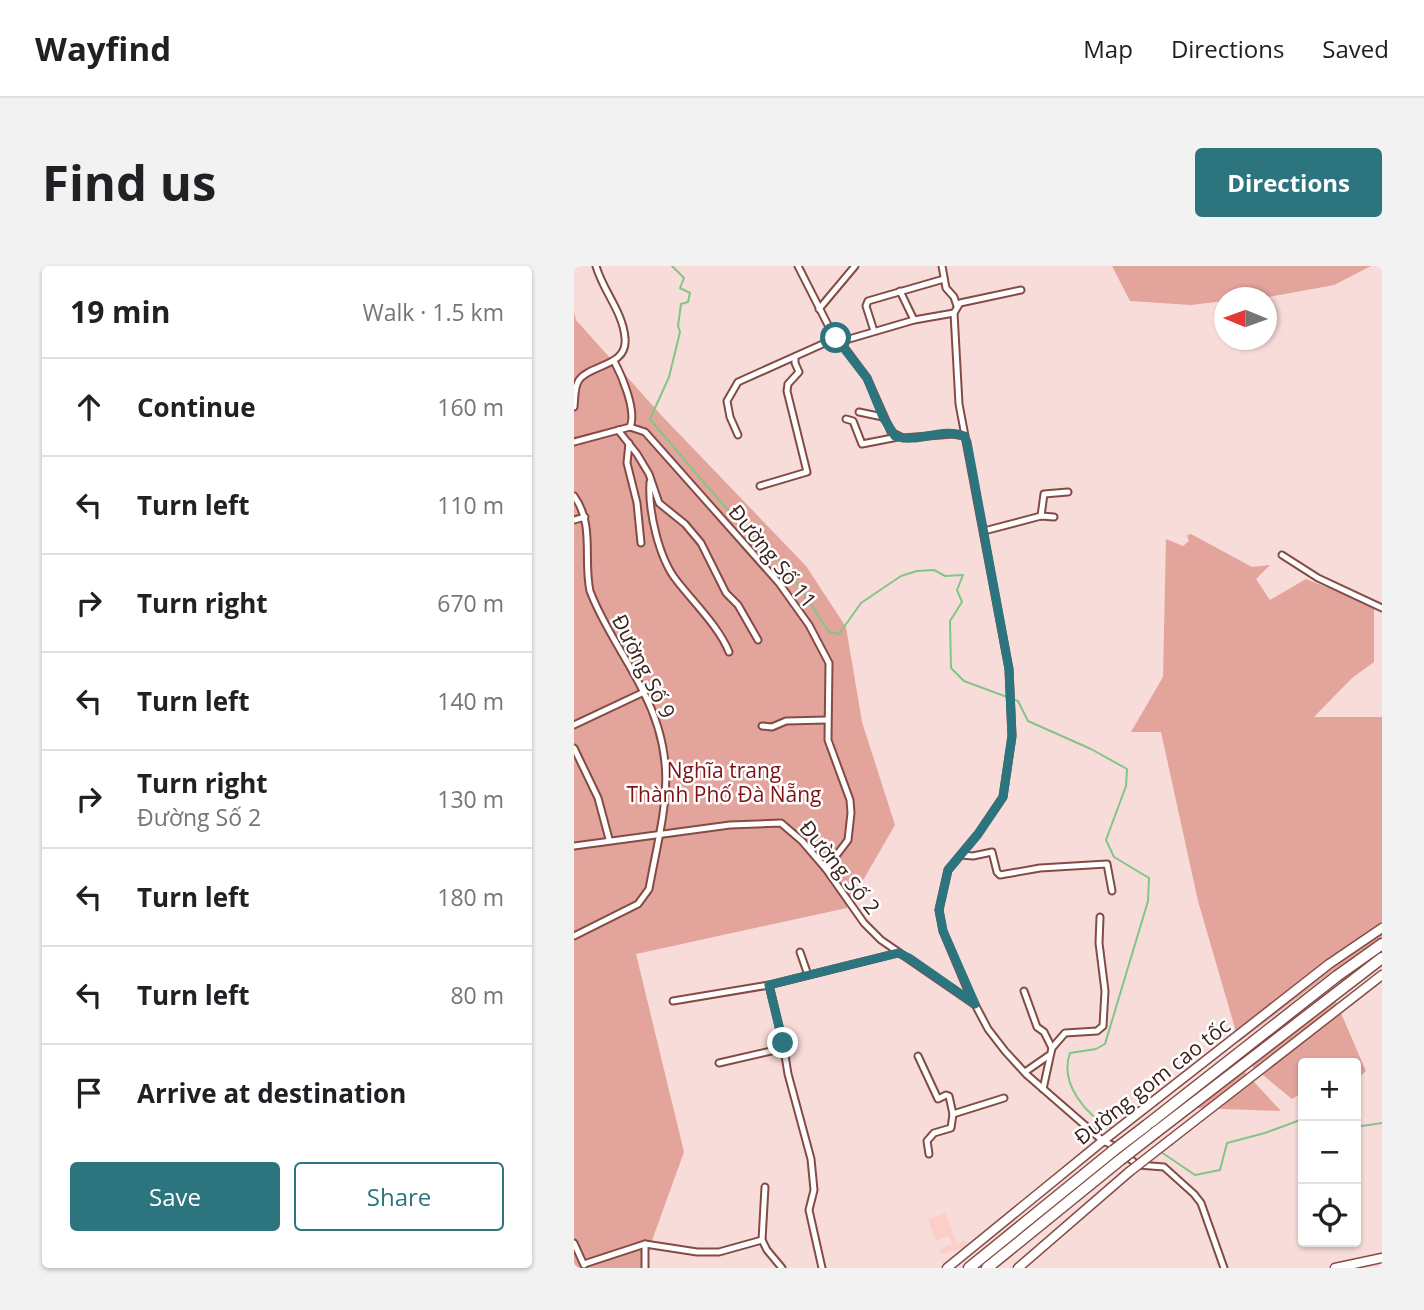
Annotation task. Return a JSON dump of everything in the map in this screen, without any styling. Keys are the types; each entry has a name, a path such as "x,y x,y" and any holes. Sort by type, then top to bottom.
{"highway":[{"path":"969,1268 1113,1151 1382,944"},
{"path":"988,1268 1120,1160 1382,958"}],"main road":[{"name":"Đường gom cao tốc","path":"947,1268 1104,1140 1329,964 1382,928"},
{"path":"1018,1268 1129,1171 1382,975"},
{"path":"1335,1268 1382,1258"}],"street":[{"path":"574,407 576,388 582,377 614,361 624,348 625,336 619,314 596,266"},
{"path":"798,266 819,309 838,340 867,378 883,417 891,432 898,438"},
{"path":"819,309 855,266"},
{"path":"942,266 946,288 954,297 956,310 959,404 1009,669 1012,736 1003,797 948,870 939,910 943,931 988,1029 1025,1072 1104,1140 1120,1149 1130,1161 1138,1165 1164,1167 1194,1194 1201,1203 1224,1268"},
{"path":"874,331 866,302 944,279"},
{"path":"738,435 727,401 738,382 838,340 956,310 970,301 1021,290"},
{"path":"900,291 914,320"},
{"path":"760,486 807,472 787,391 788,384 799,372 795,357"},
{"path":"574,442 630,427 632,412 622,375 614,361"},
{"path":"859,412 883,417"},
{"path":"846,419 853,421 862,444 953,433 964,436"},
{"name":"Đường Số 11","path":"630,427 645,432 773,576 809,625 829,663 828,740 850,800 851,813 848,840 826,869"},
{"path":"618,430 651,478 659,503 685,524 701,544 726,593 738,606 758,640"},
{"path":"629,443 626,451 627,463 638,503 641,543"},
{"path":"651,478 650,491 657,535 667,566 701,608 729,652"},
{"path":"1041,516 1044,494 1068,492"},
{"name":"Đường Số 9","path":"574,496 585,517 588,532 587,570 590,591 644,692 658,726 667,770 667,794 649,889 638,904 574,936"},
{"path":"984,531 1041,516 1054,517"},
{"path":"574,520 585,517"},
{"path":"1282,555 1318,578 1382,608"},
{"path":"574,726 644,692"},
{"path":"762,726 772,727 786,721 827,720"},
{"path":"574,748 598,798 610,839"},
{"name":"Đường Số 2","path":"574,846 610,839 730,825 781,823 802,841 826,869 864,923 898,953 975,1004"},
{"path":"961,855 973,856 992,852 997,872 1003,875 1040,868 1107,864 1112,891"},
{"path":"1044,1089 1052,1048 1065,1032 1097,1031 1103,1026 1105,991 1099,943 1100,916"},
{"path":"800,952 808,975"},
{"path":"673,1001 769,985 898,953"},
{"path":"769,985 788,1074 811,1159 814,1190 809,1210 822,1268"},
{"path":"1024,991 1037,1027 1044,1032 1052,1048"},
{"path":"719,1063 784,1048"},
{"path":"918,1056 939,1099 949,1096 953,1114 951,1128 934,1133 927,1141 929,1154"},
{"path":"1025,1072 1048,1056"},
{"path":"953,1114 1004,1098"},
{"path":"765,1187 762,1240 766,1251 782,1268"},
{"path":"574,1243 584,1266 645,1244 697,1252 719,1252 762,1240"},
{"path":"645,1244 645,1268"}],"shaded area":[{"path":"945,1213 957,1244 966,1241 967,1246 941,1255 939,1250 952,1244 949,1236 936,1241 928,1219"}],"green space":[{"path":"1112,266 1371,266 1334,285 1277,295 1277,287 1214,287 1214,302 1191,305 1130,301"},
{"name":"Nghĩa trang Thành Phố Đà Nẵng","path":"574,312 576,320 662,416 806,566 846,627 862,722 895,825 847,908 636,954 684,1152 642,1268 574,1268"},
{"path":"1191,534 1252,567 1270,565 1256,579 1270,600 1306,579 1374,606 1374,662 1352,678 1314,717 1382,717 1382,937 1239,1042 1198,901 1161,732 1131,732 1163,677 1166,539 1183,546 1189,541 1187,535"},
{"path":"1334,997 1360,1058 1298,1058 1298,1095 1292,1099 1247,1062"},
{"path":"1361,1059 1366,1071 1361,1076"},
{"path":"1242,1069 1281,1111 1196,1108"}],"waterway":[{"path":"672,266 684,278 680,288 690,293 688,302 681,304 678,326 680,332 669,377 650,419 741,524 779,560 791,567 793,577 829,632 839,634 861,603 901,576 934,570 945,576 963,575 957,590 962,602 950,621 951,668 964,681 1018,701 1028,721 1091,749 1127,769 1126,786 1106,840 1114,857 1149,878 1148,901 1105,1044 1096,1049 1070,1053 1068,1064 1068,1076 1077,1097 1102,1123 1112,1128"},
{"path":"1161,1152 1195,1175 1220,1170 1227,1143 1298,1121"},
{"path":"1361,1126 1382,1123"}],"route":[{"path":"783,1043 769,985 898,953 975,1004 943,931 939,910 948,870 978,834 1003,797 1012,736 1009,669 967,442 964,436 956,433 908,438 895,436 883,417 864,373 836,338"}]}
